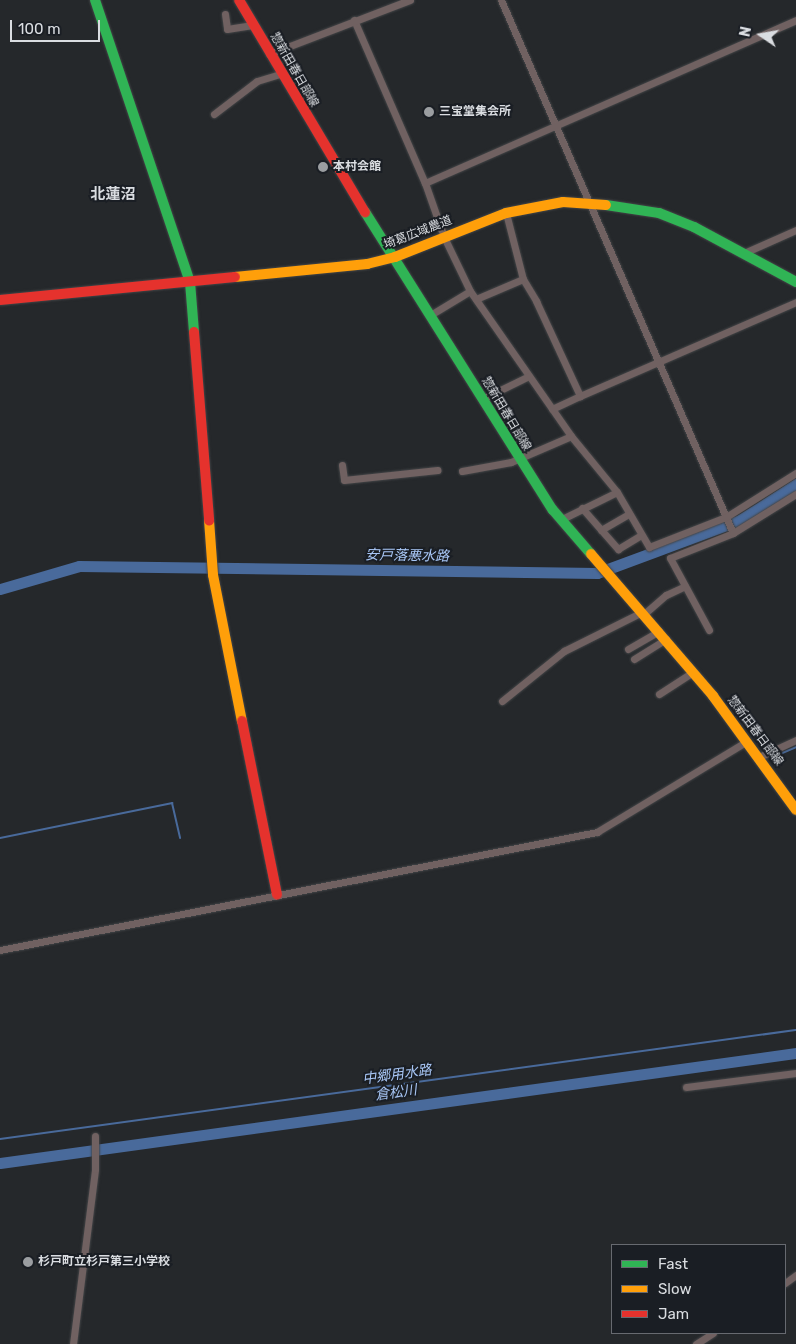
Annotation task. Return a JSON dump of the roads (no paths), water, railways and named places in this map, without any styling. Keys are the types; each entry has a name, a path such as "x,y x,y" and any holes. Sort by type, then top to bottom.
{"street":[{"path":"95,0 190,282 213,575 277,895"},
{"name":"惣新田春日部線","path":"240,0 280,74 432,314 518,459 562,519 694,672 759,757 796,810"},
{"path":"270,54 410,0"},
{"path":"501,0 591,202 733,533"},
{"path":"225,14 227,29 253,25"},
{"path":"354,20 425,183 444,237 470,291 571,436 617,492 649,547 726,517 796,473"},
{"path":"425,183 796,20"},
{"path":"214,114 257,81 280,74"},
{"name":"埼葛広域農道","path":"0,300 367,264 395,257 506,213 532,206 591,202 628,206 659,213 694,227 796,282"},
{"path":"506,213 523,279 536,301 580,396"},
{"path":"744,253 796,230"},
{"path":"476,299 523,279"},
{"path":"432,314 470,291"},
{"path":"552,409 796,302"},
{"path":"482,399 530,376"},
{"path":"462,472 518,459 571,436"},
{"path":"342,465 344,480 437,470"},
{"path":"562,519 617,492"},
{"path":"709,630 670,558 733,533 796,494"},
{"path":"582,508 618,549 641,535"},
{"path":"601,530 629,514"},
{"path":"502,701 564,651 643,613 666,595 686,586"},
{"path":"628,649 659,631"},
{"path":"634,659 666,639"},
{"path":"659,694 694,672"},
{"path":"759,757 796,740"},
{"path":"0,950 597,832 747,741"},
{"path":"686,1087 796,1073"},
{"path":"72,1344 96,1163 94,1136"},
{"path":"696,1344 710,1334 712,1344"}],"waterway":[{"name":"安戸落悪水路","path":"0,589 79,566 597,573 740,520 796,484"},
{"path":"773,757 796,747"},
{"path":"0,838 172,803 180,838"},
{"name":"中郷用水路","path":"0,1139 796,1030"},
{"name":"倉松川","path":"0,1163 796,1053"}],"place":[{"name":"三宝堂集会所","path":"429,112"},
{"name":"本村会館","path":"323,167"},
{"name":"杉戸町立杉戸第三小学校","path":"28,1262"}],"district":[{"name":"北蓮沼","path":"113,195"}]}
